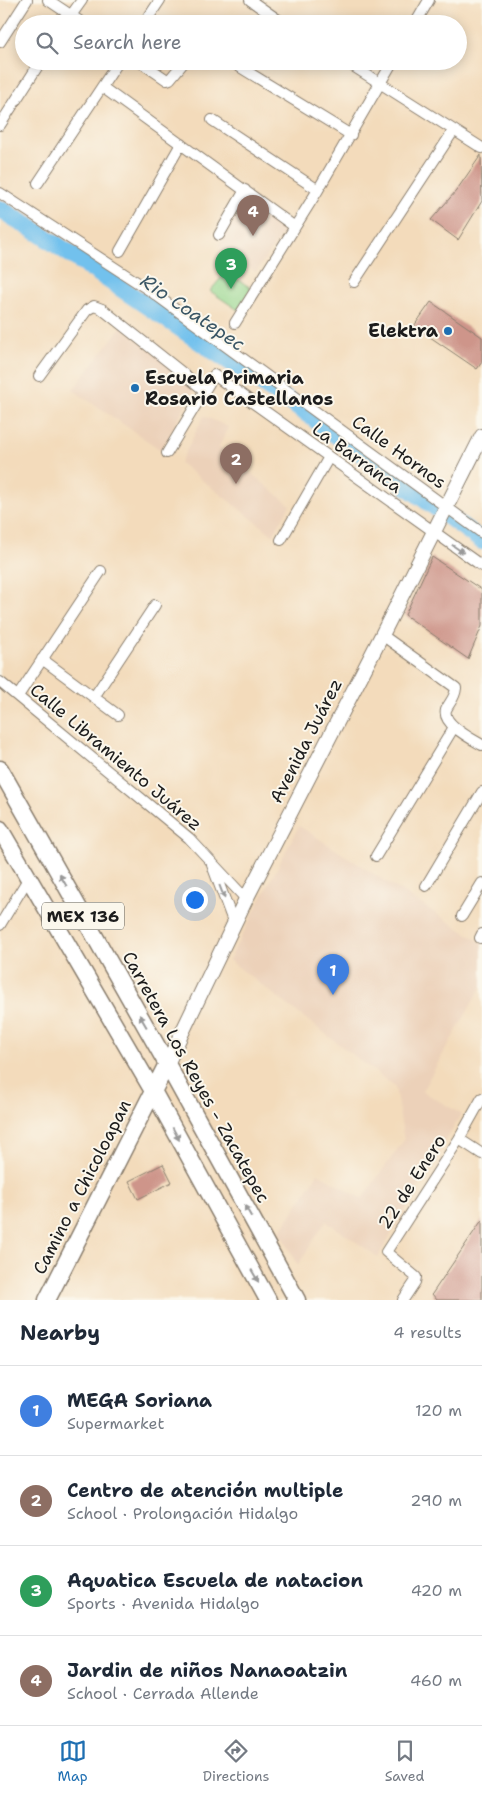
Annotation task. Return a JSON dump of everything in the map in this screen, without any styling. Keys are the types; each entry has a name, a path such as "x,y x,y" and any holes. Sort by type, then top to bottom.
{"main road":[{"name":"Carretera Los Reyes - Zacatepec","path":"0,769 167,1064 297,1300"},
{"name":"MEX 136","path":"0,830 153,1091 268,1300"},
{"name":"Camino a Chicoloapan","path":"47,1300 167,1064"}],"street":[{"path":"17,15 27,0"},
{"path":"48,0 64,15"},
{"path":"71,15 82,0"},
{"path":"150,15 160,0"},
{"path":"250,0 271,15"},
{"path":"421,15 430,0"},
{"path":"0,42 15,19"},
{"path":"0,126 35,70"},
{"path":"38,183 113,70"},
{"path":"152,70 164,79 170,79 178,70"},
{"path":"245,70 351,135"},
{"path":"359,70 482,148"},
{"path":"235,323 318,190 388,70"},
{"path":"102,87 295,226"},
{"path":"212,120 318,190"},
{"path":"354,282 454,130"},
{"path":"120,251 181,144"},
{"path":"219,235 245,190"},
{"name":"Calle Hornos","path":"0,194 149,290 445,508 482,533"},
{"path":"39,376 88,310 94,306 102,309 204,390 167,454"},
{"name":"La Barranca","path":"204,390 214,375 329,457 436,527 482,566"},
{"name":"Avenida Juárez","path":"167,1064 246,900 482,436"},
{"path":"281,540 329,457"},
{"path":"18,696 101,572"},
{"path":"94,698 155,605"},
{"path":"382,635 456,688 455,696 447,709 446,715 454,727 482,745"},
{"path":"42,659 118,715"},
{"name":"Calle Libramiento Juárez","path":"0,682 190,838 246,900"},
{"path":"376,856 454,727"},
{"path":"426,886 482,792"},
{"name":"Calle Libramiento Juárez","path":"210,859 234,924"},
{"path":"0,925 28,879"},
{"path":"462,916 482,884"},
{"name":"22 de Enero","path":"403,1300 415,1282 416,1277 386,1252 459,1139 482,1098"},
{"path":"459,1139 482,1154"}],"shaded area":[{"path":"247,197 288,226 256,272 218,245"},
{"name":"Escuela Primaria Rosario Castellanos","path":"121,327 196,386 161,450 73,390"},
{"path":"204,416 228,427 219,447 290,505 273,535 180,463"},
{"path":"299,826 482,943 482,986 422,1091 461,1114 378,1257 326,1221 298,1265 280,1232 318,1173 362,1199 404,1140 395,1087 229,960"}],"green space":[{"path":"226,272 251,288 238,310 210,291"}],"building":[{"path":"481,155 482,201 458,240 431,220 456,191"},
{"name":"Elektra","path":"431,302 482,337 482,362 477,369 414,326"},
{"path":"432,557 482,590 482,626 468,659 405,615"},
{"path":"163,1164 172,1182 138,1199 129,1181"},
{"path":"482,1220 482,1300 437,1300 432,1294"}],"waterway":[{"name":"Rio Coatepec","path":"0,209 39,233 306,413 482,541"}],"place":[{"name":"Jardin de niños Nanaoatzin","path":"253,236"},
{"name":"Aquatica Escuela de natacion","path":"231,289"},
{"name":"Elektra","path":"448,331"},
{"name":"Escuela Primaria Rosario Castellanos","path":"135,388"},
{"name":"Centro de atención multiple","path":"236,484"},
{"name":"MEGA Soriana","path":"333,995"}]}
